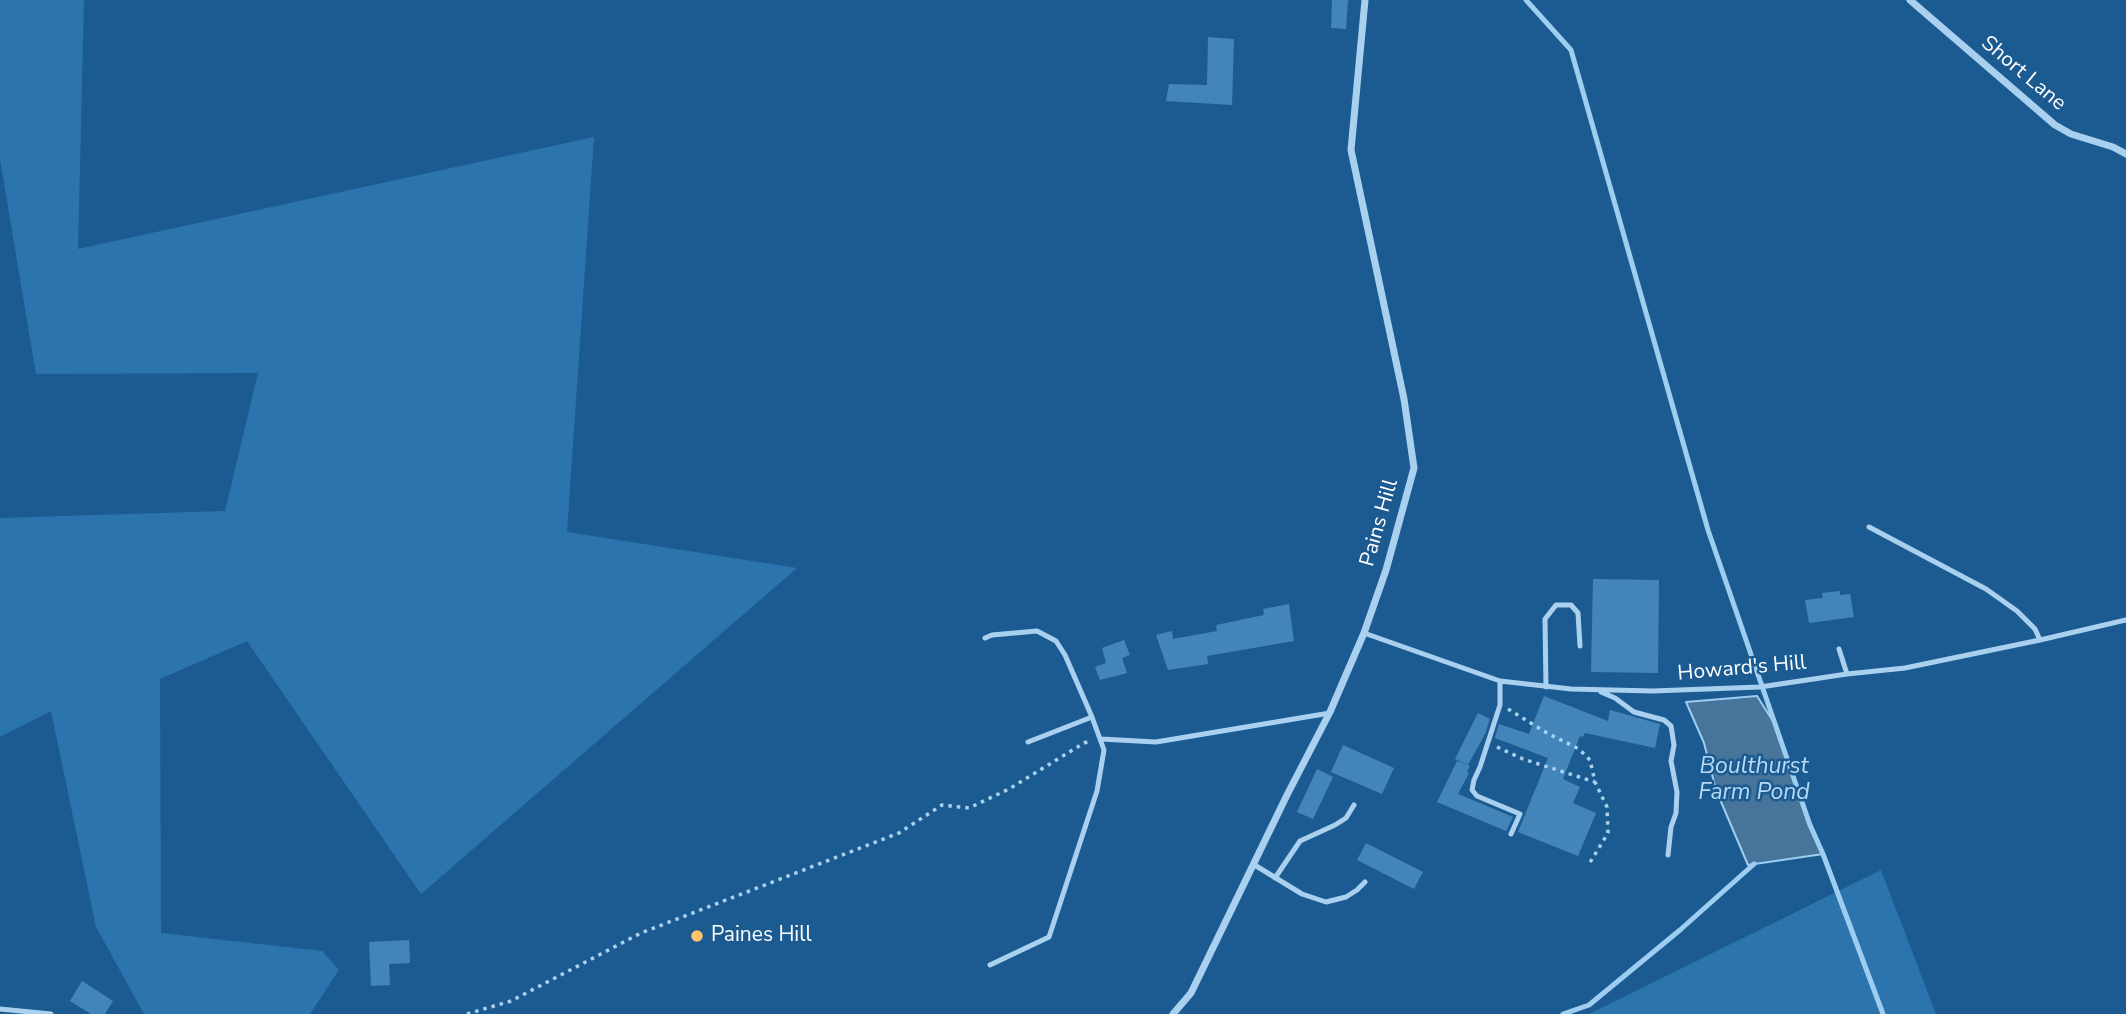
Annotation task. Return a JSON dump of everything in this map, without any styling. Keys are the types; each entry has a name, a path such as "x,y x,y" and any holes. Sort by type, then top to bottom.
{"street":[{"name":"Pains Hill","path":"1173,1014 1191,993 1287,795 1331,712 1364,634 1386,570 1414,468 1404,399 1351,150 1365,0"},
{"name":"Short Lane","path":"1910,0 2055,125 2071,134 2113,147 2126,154"}],"lane":[{"path":"1869,527 1986,589 2017,611 2035,629 2040,640"},
{"path":"1546,687 1545,620 1556,605 1571,605 1578,613 1580,646"},
{"name":"Howard's Hill","path":"1364,634 1500,681 1546,687 1665,691 1760,687 1905,668 2126,620"},
{"path":"985,638 1037,631 1055,641 1065,655 1104,750 1097,791 1049,937 990,965"},
{"path":"1839,649 1847,674"},
{"path":"1500,681 1500,705 1472,790 1477,796 1520,814 1511,834"},
{"path":"1597,690 1615,698 1634,712 1664,720 1671,726 1674,745 1671,761 1677,792 1668,855"},
{"path":"1101,739 1156,742 1331,712"},
{"path":"1028,742 1092,717"},
{"path":"1275,878 1300,841 1346,818 1354,805"},
{"path":"1253,864 1302,894 1326,902 1346,897 1365,882"},
{"path":"0,1009 51,1014"}],"path":[{"path":"1500,705 1578,749 1590,760 1595,782 1607,807 1608,833 1589,864"},
{"path":"467,1014 512,1001 641,933 899,833 942,805 969,808 1009,789 1083,743 1101,739"},
{"path":"1489,743 1523,759 1595,782"}],"shaded area":[{"path":"0,0 84,0 78,249 594,137 567,532 797,568 421,894 247,641 160,679 161,933 322,951 339,970 310,1014 144,1014 96,927 51,711 0,737 0,518 225,511 258,373 36,374 0,159"},
{"path":"1881,870 1936,1014 1589,1014"}],"water":[{"name":"Boulthurst Farm Pond","path":"1757,696 1776,726 1810,825 1823,854 1748,865 1716,790 1704,743 1686,702"}],"building":[{"path":"1332,0 1348,0 1346,29 1331,28"},
{"path":"1208,37 1234,39 1232,105 1166,101 1169,84 1207,85"},
{"path":"1593,579 1659,580 1658,673 1591,672"},
{"path":"1840,591 1840,595 1850,594 1854,617 1809,623 1805,600 1823,598 1822,593"},
{"path":"1289,604 1294,641 1207,656 1208,664 1168,670 1156,635 1172,631 1173,639 1217,631 1216,625 1264,615 1263,609"},
{"path":"1124,640 1130,655 1122,658 1127,673 1100,680 1095,667 1106,663 1102,648"},
{"path":"1544,696 1608,721 1610,710 1660,724 1655,748 1585,733 1583,737 1580,736 1563,779 1580,787 1573,803 1596,813 1578,856 1518,832 1548,758 1495,738 1499,724 1529,734"},
{"path":"1478,713 1490,719 1468,765 1455,759"},
{"path":"1343,745 1394,768 1382,794 1331,772"},
{"path":"1457,761 1470,766 1458,794 1513,817 1506,831 1437,802"},
{"path":"1317,769 1333,777 1313,819 1297,812"},
{"path":"1366,843 1423,872 1414,889 1357,860"},
{"path":"409,940 410,963 389,964 390,985 371,986 369,942"},
{"path":"82,981 113,1001 105,1014 91,1014 70,1001"}],"waterway":[{"path":"1526,0 1571,50 1708,530 1810,825 1883,1014"},
{"path":"1563,1014 1589,1005 1680,930 1754,864"}],"place":[{"name":"Paines Hill","path":"697,936"}]}
